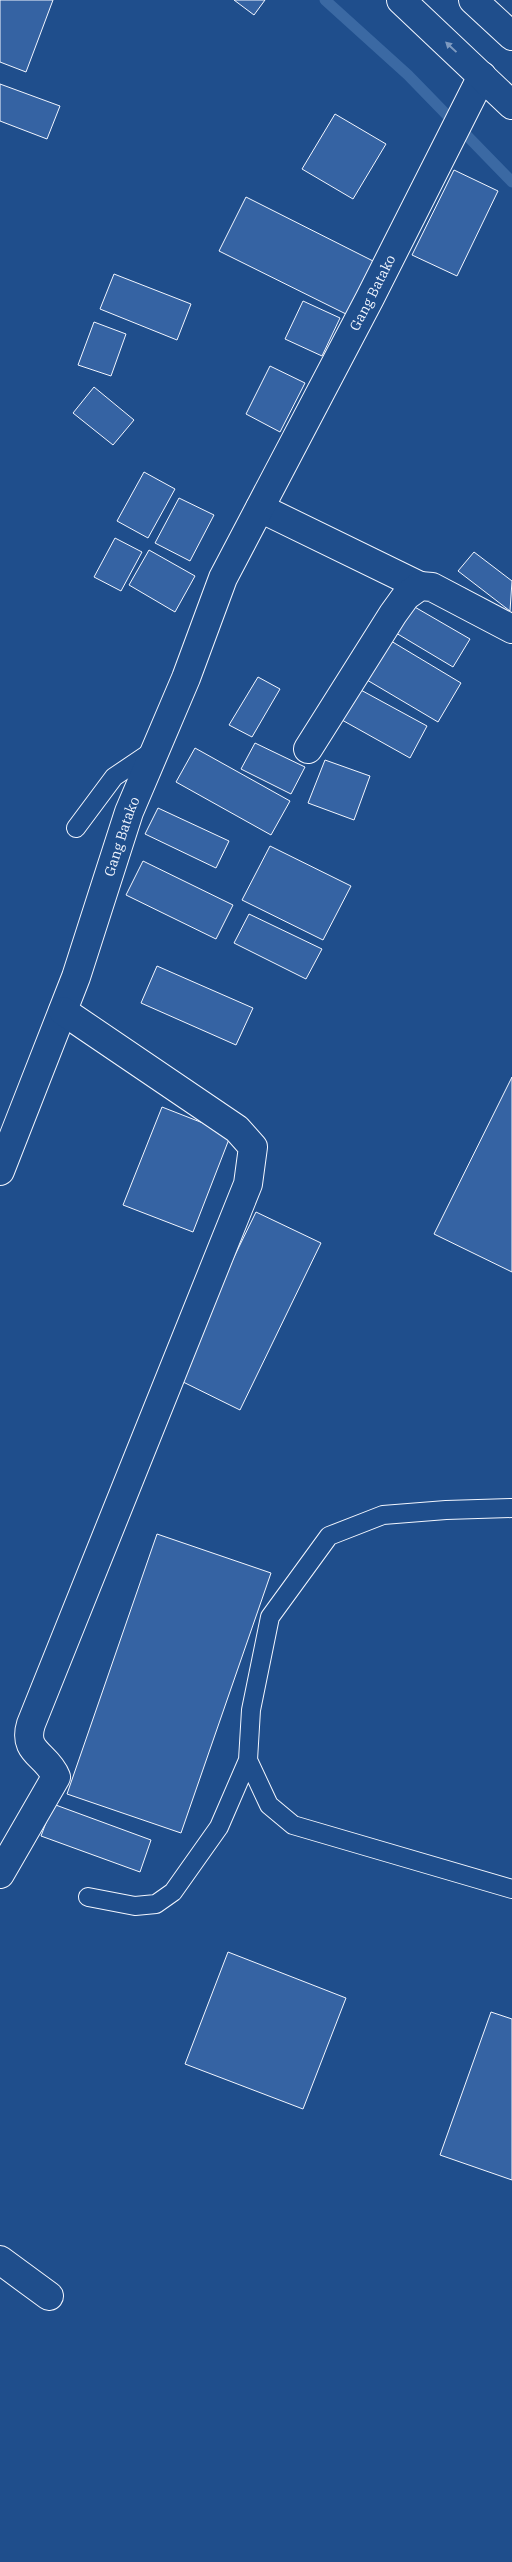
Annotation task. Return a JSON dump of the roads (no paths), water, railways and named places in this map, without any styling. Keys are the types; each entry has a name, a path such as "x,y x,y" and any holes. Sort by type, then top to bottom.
{"main road":[{"path":"401,0 512,105"},
{"path":"474,0 512,36"},
{"name":"Gang Batako","path":"0,1171 64,1011 130,812 223,578 482,76"},
{"path":"260,508 420,586 432,587 512,628"},
{"path":"308,749 406,596 420,586"},
{"path":"0,1874 56,1777 53,1769 29,1745 28,1734 30,1724 244,1192 252,1164 253,1147 236,1129 64,1011"},
{"path":"0,2260 49,2296"}],"lane":[{"path":"76,828 114,777 156,749"},
{"path":"88,1897 135,1906 156,1904 172,1892 219,1826 248,1760 251,1710 270,1617 329,1536 383,1515 446,1510 512,1508"},
{"path":"248,1760 269,1804 293,1825 512,1889"}],"waterway":[{"path":"325,0 408,75 512,182"}]}
